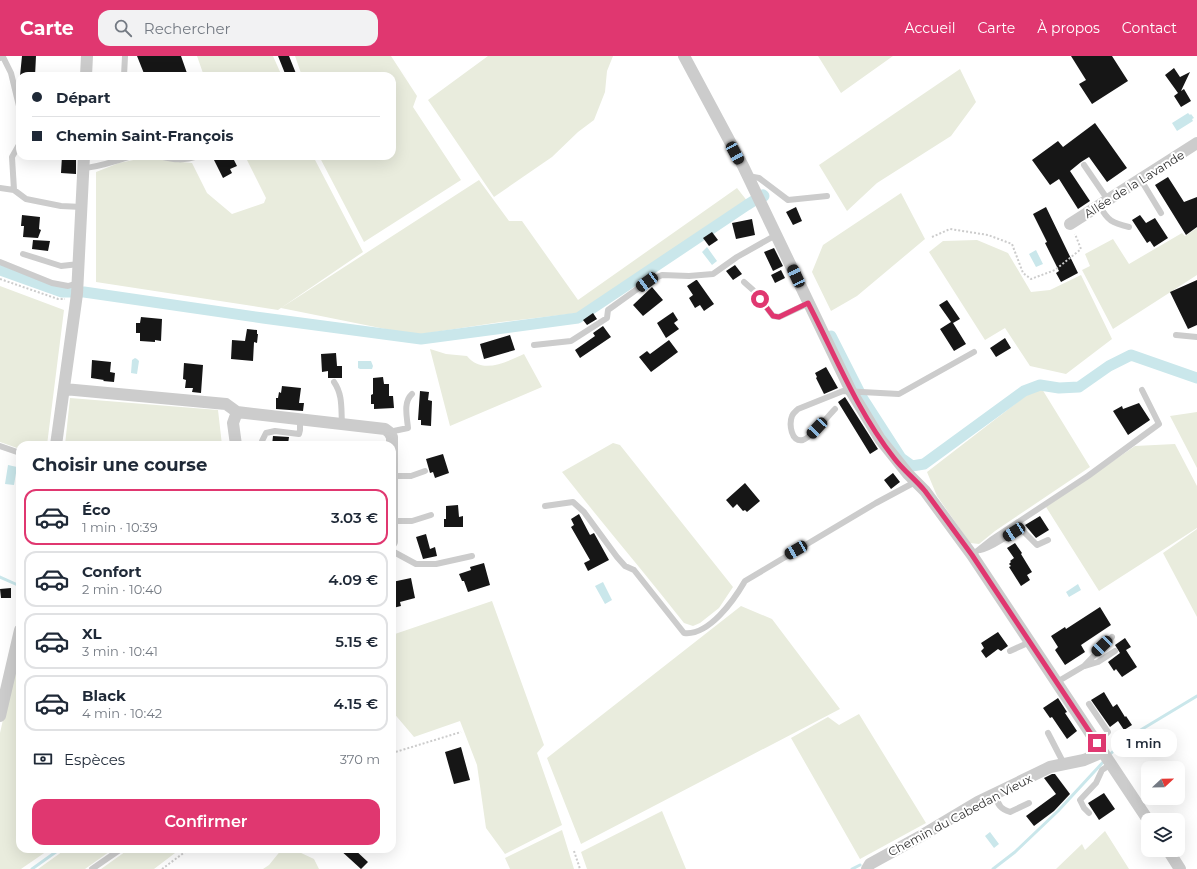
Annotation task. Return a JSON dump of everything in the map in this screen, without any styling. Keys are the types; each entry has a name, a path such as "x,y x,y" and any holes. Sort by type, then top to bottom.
{"street":[{"path":"86,72 87,56"},
{"path":"684,56 748,176 851,391 880,439 904,469 917,481 975,553 1030,642 1143,813"},
{"name":"Allée de la Lavande","path":"1070,224 1197,143"},
{"path":"57,441 78,289 84,162"},
{"path":"64,389 226,404 237,412 385,429 392,437 392,441"},
{"path":"235,441 233,423 237,412"},
{"path":"0,716 16,664"},
{"name":"Chemin du Cabedan Vieux","path":"867,869 870,864 978,802 1050,767 1105,755"},
{"path":"1172,857 1180,869"}],"lane":[{"path":"124,72 125,56"},
{"path":"0,58 3,57 11,73 16,94"},
{"path":"14,190 12,157 16,150"},
{"path":"84,162 97,167 115,160"},
{"path":"175,160 186,160"},
{"path":"1084,165 1104,203 1107,218 1114,223 1129,227"},
{"path":"748,176 758,178 788,200 827,196"},
{"path":"1141,180 1161,213"},
{"path":"0,188 14,190 26,199 61,206 82,207"},
{"path":"534,345 571,341 607,318 608,310 647,282 662,275 689,276 713,274 737,256 776,235"},
{"path":"23,254 61,266 80,264"},
{"path":"0,262 52,283 78,289"},
{"path":"744,282 753,290 773,316 779,317 808,303"},
{"path":"1176,335 1197,337"},
{"path":"835,409 808,437 802,440 797,439 793,435 790,428 791,420 793,414 798,409 843,391 899,394 974,352"},
{"path":"334,382 339,389 341,398 342,424"},
{"path":"975,553 991,540 1088,476 1159,424 1142,390"},
{"path":"389,432 408,428 406,404 408,398 412,394"},
{"path":"262,441 266,433 275,431 299,434 300,420"},
{"path":"0,446 16,452"},
{"path":"396,476 411,476 425,471"},
{"path":"544,506 573,502 584,512 625,566 634,570 684,633 692,634 721,615 734,599 745,581 876,503 917,481"},
{"path":"396,521 412,521 431,515"},
{"path":"975,553 988,549 1014,532 1022,530 1037,545 1048,540"},
{"path":"396,553 416,564 436,564 472,556"},
{"path":"1084,666 1112,637"},
{"path":"1010,651 1030,642"},
{"path":"1057,682 1084,666 1098,662 1115,651"},
{"path":"1089,704 1108,732 1102,770 1096,783 1080,800 1084,808 1089,813"},
{"path":"1048,733 1064,764"},
{"path":"998,792 997,797 999,806 1004,810 1010,812 1029,803"},
{"path":"92,869 115,853"}],"path":[{"path":"932,237 950,229 988,235 1012,244 1023,273 1031,280 1055,270 1081,249 1070,224"},
{"path":"0,279 58,299 71,298 78,289"},
{"path":"396,752 461,732"},
{"path":"574,851 580,869"},
{"path":"162,869 184,853"}],"shaded area":[{"path":"197,56 273,56 280,72 203,72"},
{"path":"295,56 391,56 417,96 413,107 461,180 364,242 321,160 396,160 396,72 301,72"},
{"path":"488,56 613,56 607,71 605,92 594,120 578,132 552,157 494,197 428,100"},
{"path":"818,56 893,56 841,93"},
{"path":"960,69 976,102 951,136 877,183 847,211 819,165"},
{"path":"133,160 163,160 192,163 207,193 232,214 264,203 266,198 247,160 315,160 363,252 278,310 96,282 96,172 119,163"},
{"path":"479,180 509,221 522,221 578,300 737,188 748,202 578,313 501,322 415,335 281,308"},
{"path":"901,193 925,239 857,296 831,311 812,272 823,245"},
{"path":"1197,228 1197,275 1113,329 1082,270 1090,266 1085,254 1113,239 1129,264 1182,233 1185,236"},
{"path":"977,240 1008,253 1031,292 1050,290 1081,275 1112,339 1066,374 1030,366 1005,328 985,340 929,252 943,241"},
{"path":"0,286 64,310 48,441 16,441 16,448 0,442"},
{"path":"430,349 446,354 467,356 473,362 487,366 502,363 524,354 542,387 450,426"},
{"path":"1042,389 1090,467 995,531 979,544 970,543 937,496 927,472 1028,394"},
{"path":"70,398 218,410 222,441 65,441"},
{"path":"1197,412 1197,468 1170,416"},
{"path":"613,443 620,445 733,587 719,608 700,623 693,626 684,623 562,472"},
{"path":"1175,444 1197,486 1197,528 1099,591 1046,507 1135,446"},
{"path":"1197,529 1197,617 1163,553"},
{"path":"492,601 544,745 537,753 562,825 505,854 486,828 477,765 460,721 414,737 396,716 396,634"},
{"path":"741,606 772,619 840,709 581,844 547,758"},
{"path":"16,674 16,853 44,853 21,869 0,869 0,733 13,675"},
{"path":"859,714 926,823 860,859 791,738 828,717 839,725"},
{"path":"662,811 686,869 587,869 581,852"},
{"path":"562,830 574,869 510,869 505,858"},
{"path":"1105,831 1129,869 1056,869 1082,844 1085,850"},
{"path":"60,853 107,853 85,869 38,869"},
{"path":"123,853 175,853 154,869 101,869"},
{"path":"279,853 301,853 314,859 319,869 263,869 269,865"}],"water":[{"path":"1188,113 1194,118 1192,119 1193,121 1177,131 1172,123"},
{"path":"707,247 717,261 712,265 702,252"},
{"path":"1036,250 1043,264 1036,267 1029,254"},
{"path":"135,358 139,361 137,374 131,373 132,360"},
{"path":"358,361 371,361 373,366 372,369 358,368"},
{"path":"8,465 16,467 14,485 5,484"},
{"path":"603,582 612,600 605,604 595,586"},
{"path":"1078,584 1081,590 1069,597 1066,592"},
{"path":"990,832 999,844 994,848 985,836"}],"building":[{"path":"22,56 36,56 35,72 20,72"},
{"path":"137,56 181,56 187,72 143,72"},
{"path":"278,56 289,56 295,72 284,72"},
{"path":"1071,56 1112,56 1128,81 1092,104 1079,84 1086,80"},
{"path":"1174,68 1180,77 1190,72 1181,91 1184,89 1191,101 1181,107 1174,96 1178,93 1165,75"},
{"path":"1095,123 1127,168 1107,182 1089,157 1070,171 1090,201 1078,209 1059,179 1050,185 1032,160 1058,141 1063,147"},
{"path":"62,160 76,160 76,174 61,173"},
{"path":"214,160 234,160 237,166 230,169 232,173 223,178"},
{"path":"1168,177 1184,202 1197,197 1197,227 1186,235 1155,185"},
{"path":"796,207 802,221 793,225 786,212"},
{"path":"1046,207 1078,273 1061,282 1056,273 1059,271 1033,214"},
{"path":"22,215 40,217 39,229 41,230 38,238 23,237 24,226 21,226"},
{"path":"1140,215 1146,223 1155,218 1168,238 1154,247 1150,241 1147,243 1132,220"},
{"path":"752,219 755,235 736,239 732,223"},
{"path":"712,232 718,240 709,246 703,238"},
{"path":"33,240 50,241 48,251 32,249"},
{"path":"774,248 783,266 773,271 764,252"},
{"path":"735,265 742,274 733,280 726,271"},
{"path":"781,270 785,278 775,283 771,275"},
{"path":"696,280 714,304 704,311 700,305 695,308 689,298 693,295 687,286"},
{"path":"1197,280 1197,325 1188,329 1170,292"},
{"path":"652,287 663,300 643,316 633,305"},
{"path":"947,300 960,319 953,323 966,344 954,351 940,329 951,322 939,305"},
{"path":"673,312 678,320 674,323 679,329 666,338 657,323"},
{"path":"593,313 597,319 587,325 583,320"},
{"path":"141,317 162,319 161,341 140,341 140,333 136,333 136,323 140,323"},
{"path":"603,326 611,337 580,358 575,350 595,336 593,333"},
{"path":"247,329 257,330 258,334 257,343 254,342 253,361 231,359 232,340 245,341"},
{"path":"510,335 515,350 484,359 480,344"},
{"path":"1005,338 1011,348 996,357 990,348"},
{"path":"669,340 678,352 651,372 639,357 647,351 650,354"},
{"path":"336,353 337,366 342,366 342,378 328,378 328,371 322,372 321,354"},
{"path":"92,360 111,362 110,372 115,373 114,382 91,378"},
{"path":"184,363 203,365 201,393 192,392 193,388 185,388 186,380 183,379"},
{"path":"826,367 838,388 824,394 815,373"},
{"path":"383,377 384,384 389,384 389,396 393,396 394,408 374,409 374,404 371,404 371,395 373,394 373,378"},
{"path":"282,386 301,388 299,403 304,403 303,411 276,409 276,398 278,398 279,392 281,393"},
{"path":"420,391 429,392 428,400 432,401 431,426 421,425 421,420 418,420"},
{"path":"845,397 878,449 870,454 838,402"},
{"path":"1139,403 1150,420 1128,435 1113,411 1122,406 1123,409"},
{"path":"273,436 289,437 288,441 272,441"},
{"path":"443,454 449,473 435,478 433,472 430,473 426,459"},
{"path":"893,473 900,482 891,489 884,480"},
{"path":"745,483 760,501 747,512 745,510 743,511 737,504 733,508 726,500"},
{"path":"458,505 459,517 463,516 463,527 444,527 444,519 446,519 446,506"},
{"path":"579,514 590,535 594,533 609,560 588,571 584,563 590,560 571,527 574,525 571,519"},
{"path":"1040,516 1049,530 1036,538 1025,525"},
{"path":"426,534 430,549 435,547 437,556 423,559 416,537"},
{"path":"1015,543 1032,572 1027,575 1030,580 1021,586 1009,567 1011,566 1009,564 1011,562 1010,561 1014,558 1007,548"},
{"path":"484,563 490,585 468,592 464,581 462,581 459,574 471,570 470,567"},
{"path":"411,578 415,598 400,602 401,606 396,607 396,581"},
{"path":"11,588 11,598 1,598 0,589"},
{"path":"1100,607 1111,625 1081,645 1085,652 1065,665 1055,650 1058,647 1051,636 1065,627 1066,629"},
{"path":"998,632 1008,646 1001,651 998,649 986,658 981,651 984,648 981,643"},
{"path":"1125,638 1131,647 1126,650 1137,667 1122,677 1116,669 1114,671 1108,662 1120,653 1115,645"},
{"path":"1104,692 1113,707 1117,704 1132,725 1124,730 1118,721 1110,727 1091,700"},
{"path":"1058,698 1067,712 1065,713 1077,731 1067,739 1052,717 1050,718 1043,708"},
{"path":"461,747 470,780 454,784 445,752"},
{"path":"1055,774 1070,794 1054,811 1034,826 1026,816 1056,794 1044,778"},
{"path":"1104,793 1115,809 1099,820 1088,803"},
{"path":"343,853 358,853 368,862 361,869"}],"waterway":[{"path":"0,270 62,292 84,292 421,339 578,318 747,205 763,195 764,196"},
{"path":"831,336 863,399 901,458 912,466 924,464 1024,391 1040,385 1059,388 1079,387 1109,366 1131,355 1197,378"},
{"path":"0,577 16,584"},
{"path":"1108,756 1129,737 1197,696"},
{"path":"993,869 1015,852 1058,811 1105,760"},
{"path":"32,869 54,853"},
{"path":"852,869 860,865"}],"route":[{"path":"760,299 773,316 779,317 788,314 808,303 851,391 880,439 894,458 925,491 972,555 1097,743"}]}
